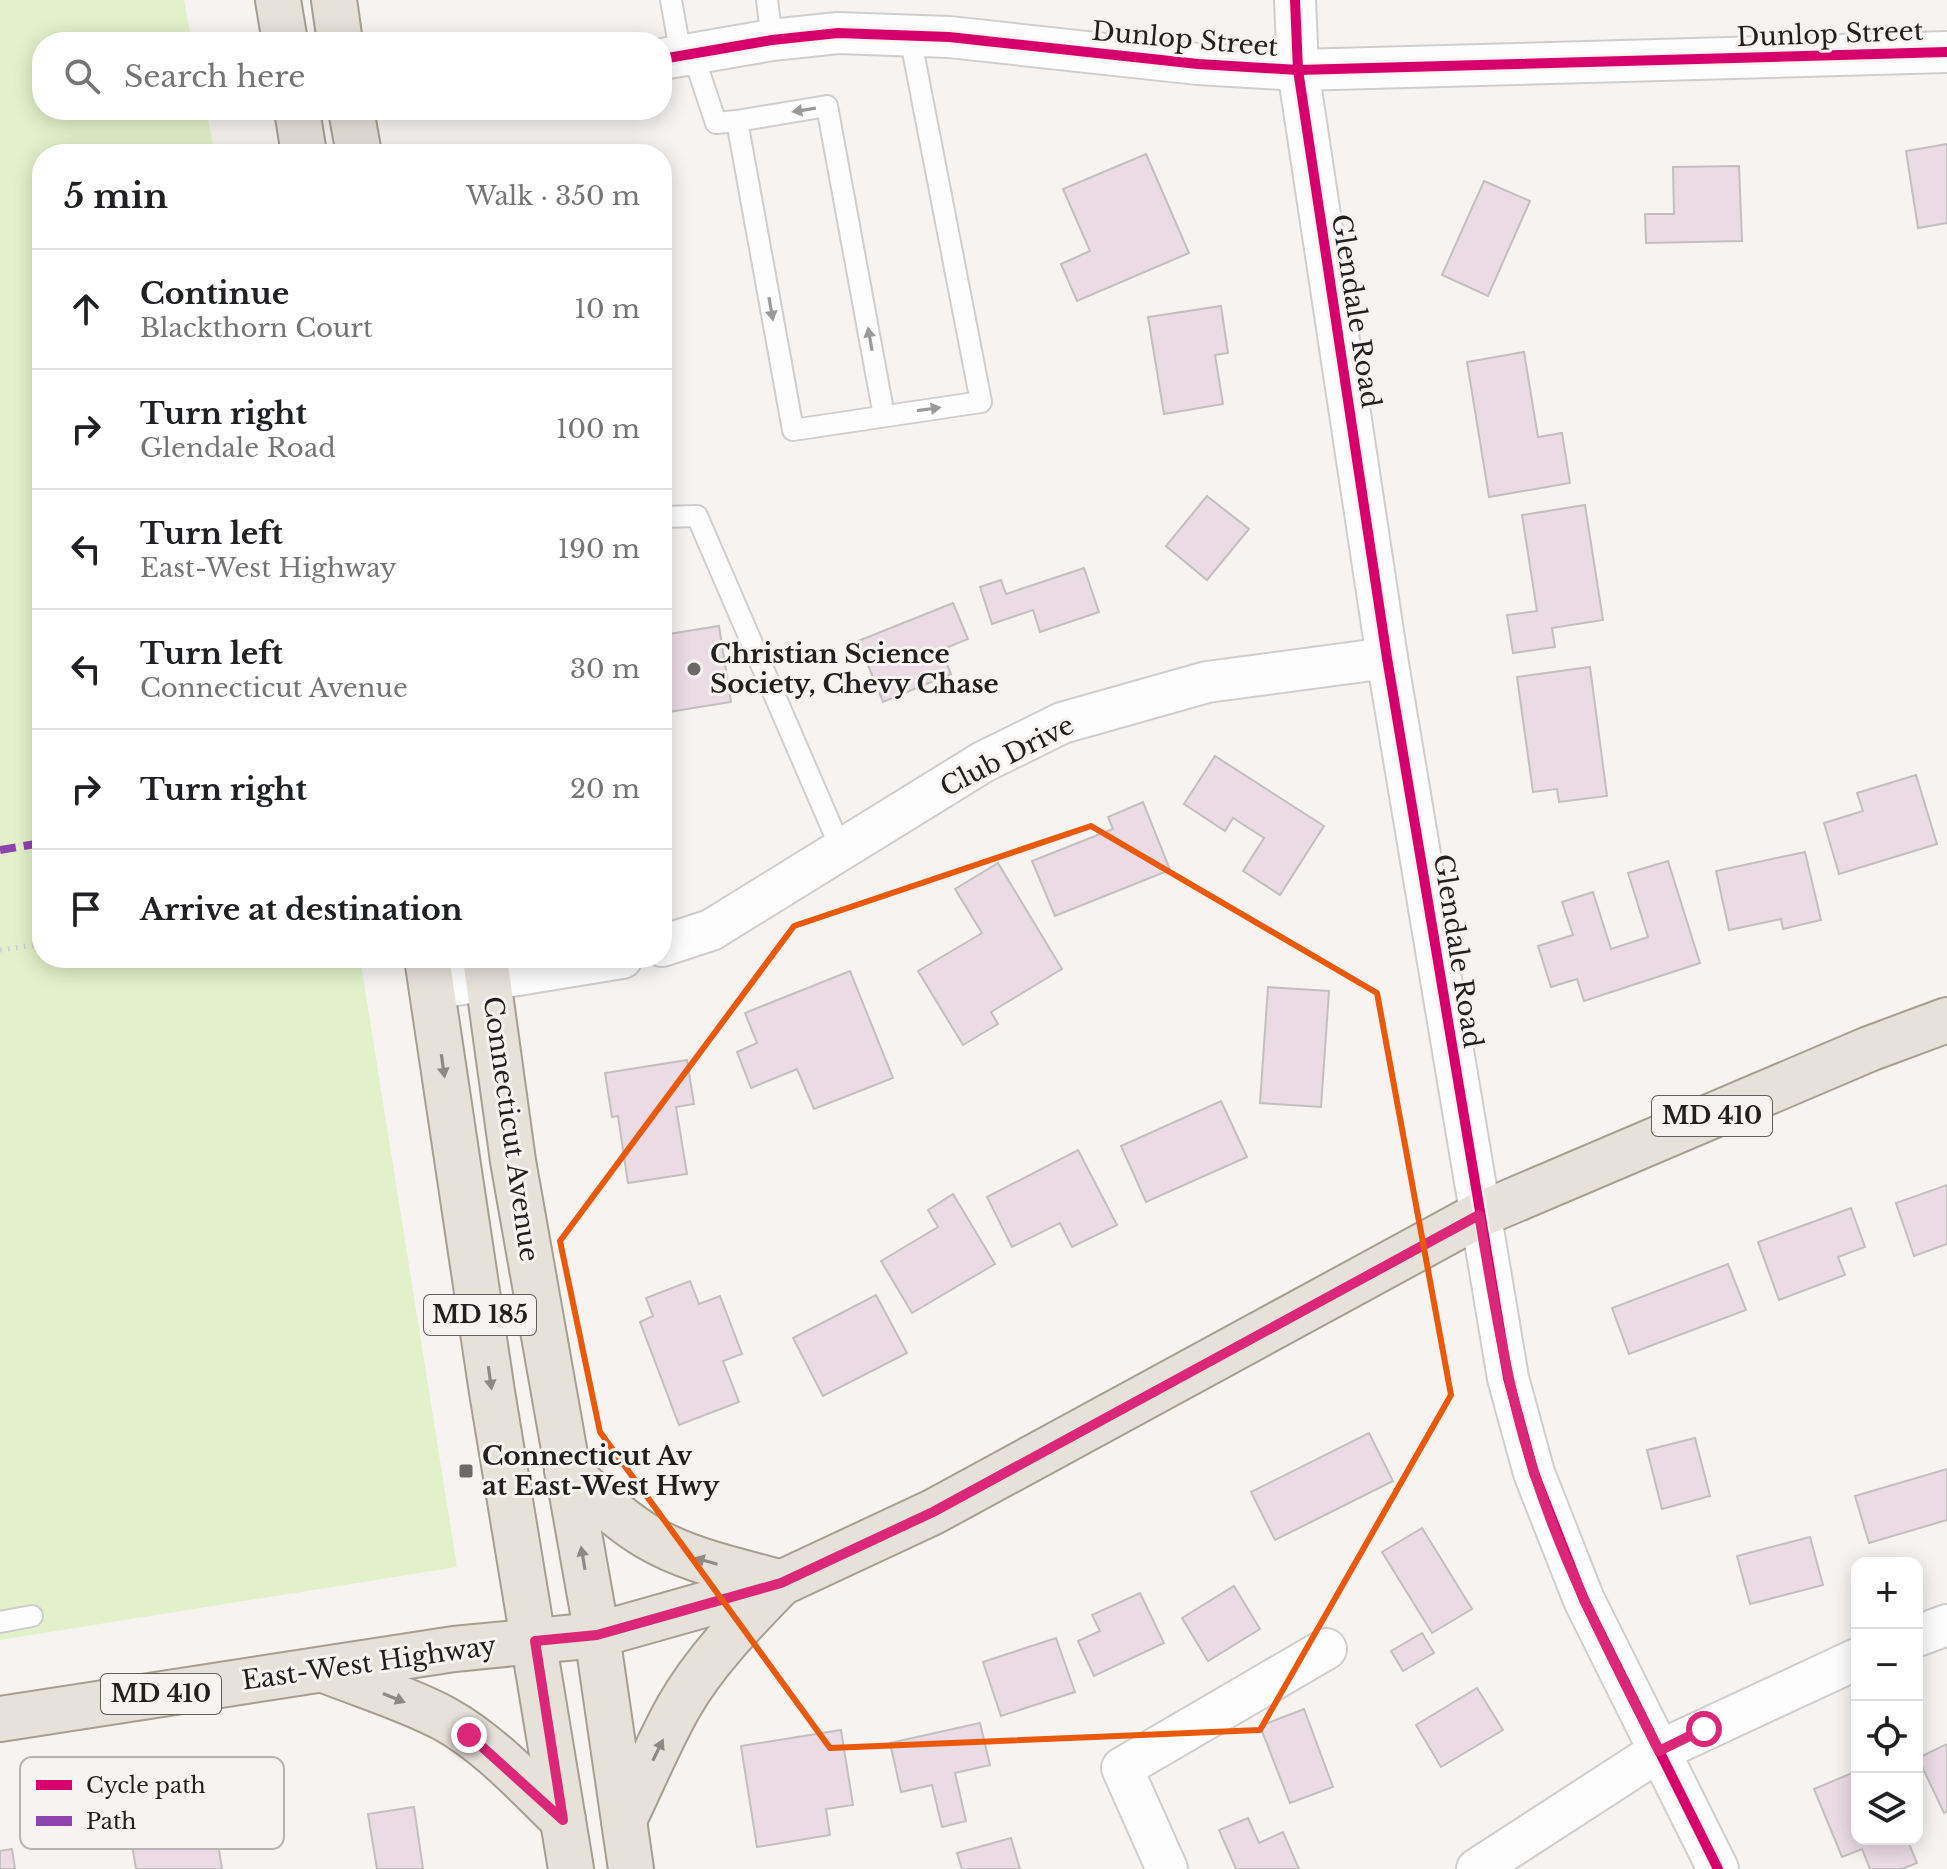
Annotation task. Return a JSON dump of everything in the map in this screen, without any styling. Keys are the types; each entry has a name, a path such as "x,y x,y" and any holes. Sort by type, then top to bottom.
{"main road":[{"path":"278,0 283,32"},
{"path":"334,0 339,32"},
{"name":"Connecticut Avenue","path":"487,969 513,1161 597,1635 631,1869"},
{"name":"MD 185","path":"430,973 492,1392 571,1869"},
{"name":"East-West Highway","path":"0,1719 454,1649 597,1635 781,1583 933,1512 1479,1215 1869,1049 1947,1020"},
{"path":"567,1471 615,1513 649,1537 690,1557 781,1583 708,1664 678,1708 624,1820"},
{"path":"322,1669 444,1718 496,1758 563,1820"}],"street":[{"name":"Glendale Road","path":"1295,0 1298,70 1387,658 1508,1378 1534,1473 1584,1600 1718,1869"},
{"name":"Dunlop Street","path":"679,56 772,40 838,33 949,37 1198,64 1298,70 1947,52"},
{"path":"300,129 358,122"},
{"name":"Club Drive","path":"672,943 711,930 983,762 1062,723 1207,682 1387,658"},
{"path":"430,973 487,969"},
{"path":"1923,1634 1947,1625"},
{"path":"1167,1869 1122,1768 1326,1649"},
{"path":"1477,1869 1659,1751 1851,1662"}],"lane":[{"path":"671,0 679,56 716,123 827,106 884,416"},
{"path":"767,0 772,40"},
{"path":"737,121 793,430 981,402 910,36"},
{"path":"672,517 697,516 841,849"},
{"path":"0,1622 32,1616"}],"path":[{"path":"0,950 32,945"}],"highlighted area":[{"path":"1091,826 1377,993 1451,1395 1260,1730 830,1748 600,1432 560,1241 794,926"}],"green space":[{"path":"0,0 184,0 190,32 32,32 32,120 208,120 213,144 32,144 32,968 362,968 457,1567 0,1640"}],"building":[{"path":"1947,144 1947,223 1918,228 1906,151"},
{"path":"1146,154 1189,253 1077,301 1061,264 1090,251 1063,189"},
{"path":"1739,166 1742,241 1646,243 1645,214 1674,214 1673,167"},
{"path":"1484,181 1530,201 1488,296 1442,275"},
{"path":"1221,306 1228,353 1215,355 1223,404 1164,414 1148,317"},
{"path":"1524,352 1538,437 1562,433 1570,483 1489,497 1467,362"},
{"path":"1207,496 1249,529 1207,580 1166,546"},
{"path":"1585,505 1603,620 1552,628 1555,647 1513,653 1507,615 1537,611 1522,515"},
{"path":"1084,568 1099,612 1040,632 1033,610 992,624 980,587 1001,580 1006,594"},
{"path":"953,603 968,639 941,650 951,674 883,702 858,641"},
{"name":"Christian Science Society, Chevy Chase","path":"719,626 731,702 672,711 672,633"},
{"path":"1590,667 1607,796 1559,802 1557,789 1533,792 1517,677"},
{"path":"1215,756 1324,826 1280,895 1243,871 1264,838 1233,818 1225,831 1184,804"},
{"path":"1916,775 1937,844 1839,874 1824,823 1863,811 1857,793"},
{"path":"1143,802 1170,870 1055,916 1032,861 1113,829 1108,817"},
{"path":"1805,852 1821,920 1783,929 1781,919 1729,930 1716,871"},
{"path":"1668,861 1700,963 1584,1001 1577,979 1551,987 1538,946 1573,935 1562,902 1593,892 1611,949 1648,937 1628,873"},
{"path":"998,863 1062,969 991,1012 998,1024 963,1045 918,971 982,933 955,889"},
{"path":"850,971 893,1078 814,1109 797,1069 751,1088 737,1052 757,1043 745,1013"},
{"path":"1268,987 1329,991 1321,1107 1260,1103"},
{"path":"687,1060 694,1104 676,1107 687,1174 628,1183 618,1116 612,1117 605,1073"},
{"path":"1221,1101 1247,1157 1146,1202 1121,1146"},
{"path":"1078,1150 1117,1225 1072,1247 1060,1223 1012,1247 987,1197"},
{"path":"1947,1185 1947,1244 1914,1256 1896,1203"},
{"path":"953,1194 995,1264 912,1313 881,1261 938,1227 928,1210"},
{"path":"1851,1208 1865,1247 1838,1257 1845,1275 1779,1300 1758,1242"},
{"path":"1728,1264 1746,1310 1629,1354 1612,1308"},
{"path":"690,1281 699,1304 720,1296 742,1354 723,1361 739,1402 679,1425 640,1322 653,1316 646,1298"},
{"path":"876,1295 907,1353 823,1396 793,1338"},
{"path":"1369,1433 1393,1481 1275,1540 1251,1492"},
{"path":"1695,1438 1710,1496 1662,1509 1647,1450"},
{"path":"1947,1469 1947,1520 1869,1543 1855,1496"},
{"path":"1422,1528 1472,1609 1432,1633 1382,1552"},
{"path":"1810,1537 1823,1585 1750,1604 1737,1556"},
{"path":"1234,1586 1260,1629 1208,1661 1182,1618"},
{"path":"1140,1593 1164,1643 1094,1676 1078,1641 1100,1631 1092,1615"},
{"path":"1422,1633 1434,1653 1403,1671 1391,1651"},
{"path":"1056,1638 1075,1692 1001,1716 983,1662"},
{"path":"1477,1688 1503,1730 1441,1767 1416,1725"},
{"path":"1304,1709 1333,1787 1290,1803 1260,1726"},
{"path":"980,1723 990,1765 955,1773 966,1821 942,1827 932,1785 901,1792 890,1743"},
{"path":"841,1730 853,1805 826,1809 830,1835 757,1847 741,1746"},
{"path":"1947,1744 1947,1811 1944,1813 1923,1769 1923,1756"},
{"path":"1851,1774 1851,1845 1910,1845 1917,1863 1902,1869 1870,1869 1862,1849 1842,1857 1814,1789"},
{"path":"414,1807 423,1869 377,1869 368,1814"},
{"path":"1248,1818 1259,1843 1283,1832 1299,1869 1236,1869 1219,1830"},
{"path":"1011,1838 1020,1869 962,1869 957,1853"},
{"path":"12,1849 15,1869 0,1869 0,1851"},
{"path":"133,1849 219,1849 222,1869 136,1869"}],"marked path":[{"path":"0,850 32,845"}],"cycle path":[{"path":"1295,0 1298,70 1387,658 1508,1378 1534,1473 1584,1600 1718,1869"},
{"path":"672,57 772,40 838,33 949,37 1198,64 1298,70 1947,52"}],"place":[{"name":"Christian Science Society, Chevy Chase","path":"694,669"},
{"name":"Connecticut Av at East-West Hwy","path":"466,1471"}],"route":[{"path":"469,1735 563,1820 535,1641 597,1635 781,1583 933,1512 1479,1215 1508,1378 1534,1473 1584,1600 1659,1751 1704,1729"}]}
